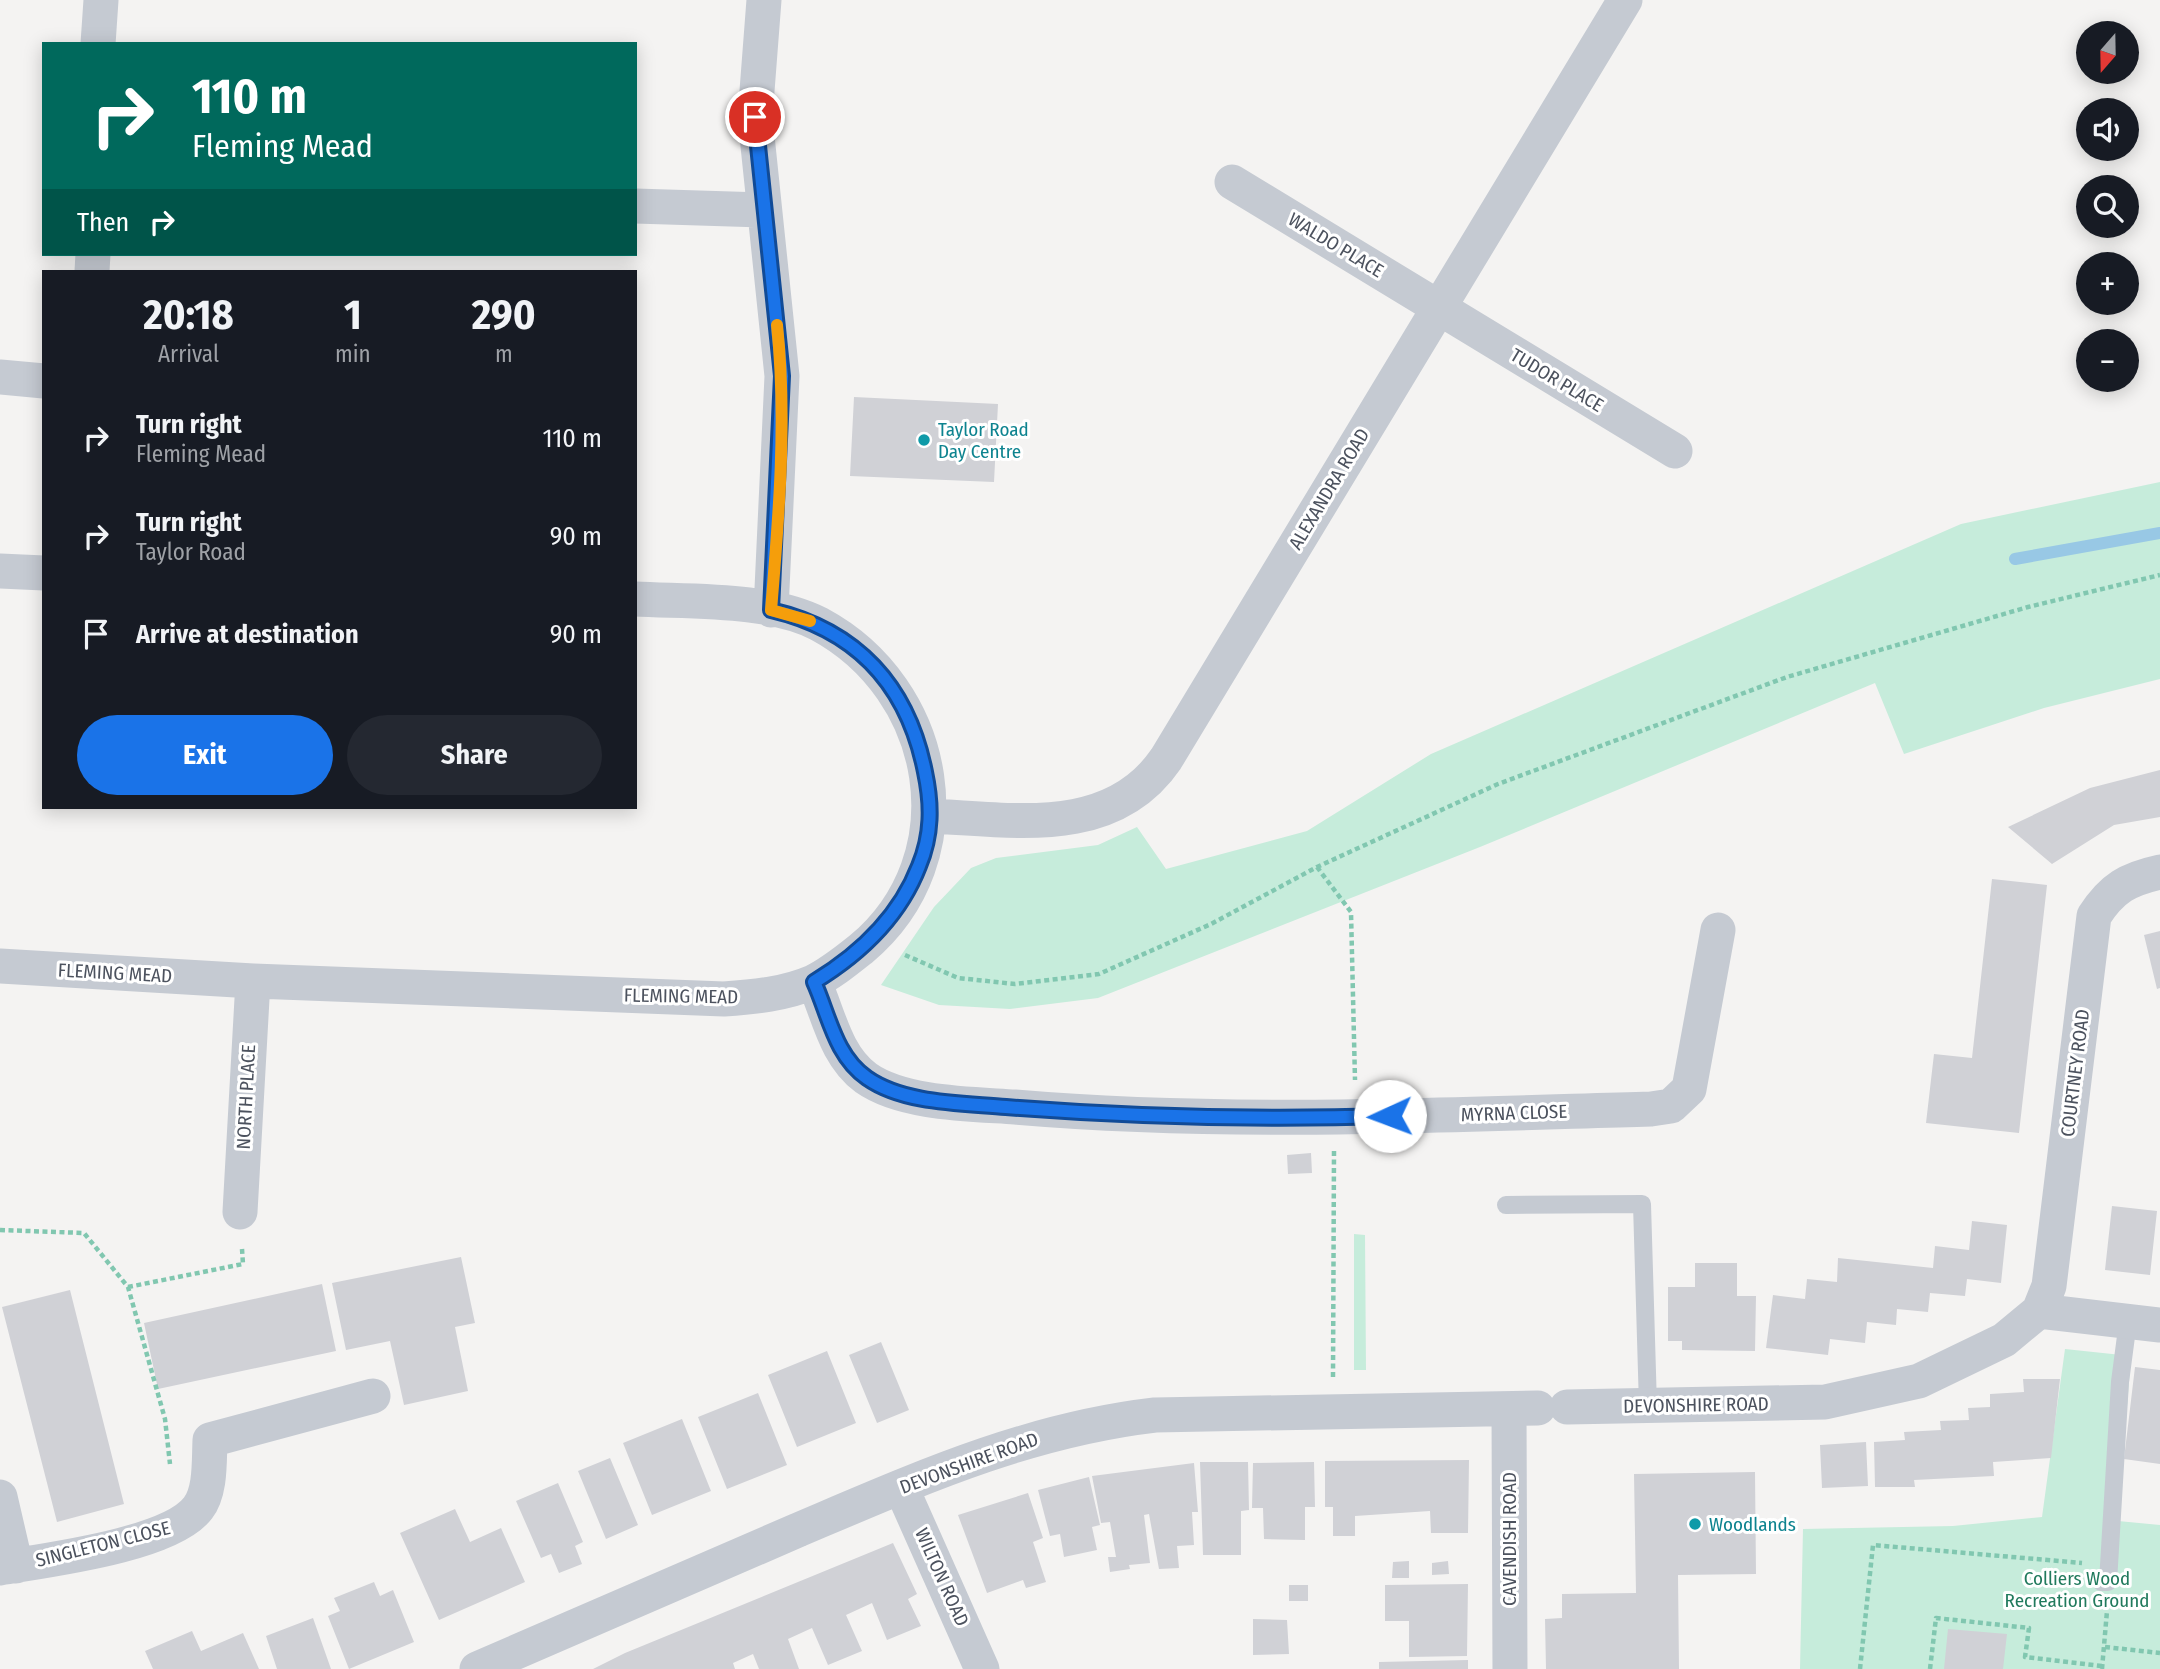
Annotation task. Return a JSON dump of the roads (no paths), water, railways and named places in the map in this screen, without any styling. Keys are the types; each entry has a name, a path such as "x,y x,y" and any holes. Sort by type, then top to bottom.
{"street":[{"path":"98,42 101,0"},
{"path":"764,0 755,117 782,376 771,610"},
{"name":"ALEXANDRA ROAD","path":"931,816 1068,818 1113,806 1145,786 1166,759 1625,0"},
{"name":"WALDO PLACE","path":"1231,182 1440,308"},
{"path":"637,206 763,210"},
{"name":"TUDOR PLACE","path":"1440,308 1675,452"},
{"path":"0,377 42,381"},
{"path":"0,571 42,573"},
{"name":"FLEMING MEAD","path":"0,967 253,981 724,999 762,996 814,982 841,965 874,937 903,898 919,867 931,816 922,757 914,728 895,690 873,664 844,639 816,623 771,610 637,599"},
{"name":"COURTNEY ROAD","path":"2039,1311 2049,1286 2094,916 2108,894 2138,877 2160,872"},
{"name":"MYRNA CLOSE","path":"814,982 840,1049 853,1066 881,1086 942,1101 1073,1112 1337,1118 1651,1109 1671,1106 1689,1089 1718,930"},
{"name":"NORTH PLACE","path":"240,1212 253,981"},
{"path":"2039,1311 2144,1323"},
{"name":"DEVONSHIRE ROAD","path":"477,1669 901,1486 1012,1444 1112,1420 1155,1415 1825,1402 1919,1381 2004,1340 2039,1311"},
{"name":"SINGLETON CLOSE","path":"0,1497 8,1567 78,1554 176,1527 198,1508 205,1495 211,1440 373,1396"},
{"name":"CAVENDISH ROAD","path":"1510,1669 1538,1408"},
{"name":"WILTON ROAD","path":"901,1486 982,1669"}],"lane":[{"path":"1506,1205 1642,1204 1648,1406"},
{"path":"2106,1576 2120,1382 2144,1323"}],"waterway":[{"path":"2015,559 2160,533"}],"place":[{"name":"Taylor Road Day Centre","path":"924,440"},
{"name":"Woodlands","path":"1695,1524"}],"park label":[{"name":"Colliers Wood Recreation Ground","path":"2077,1589"}]}
